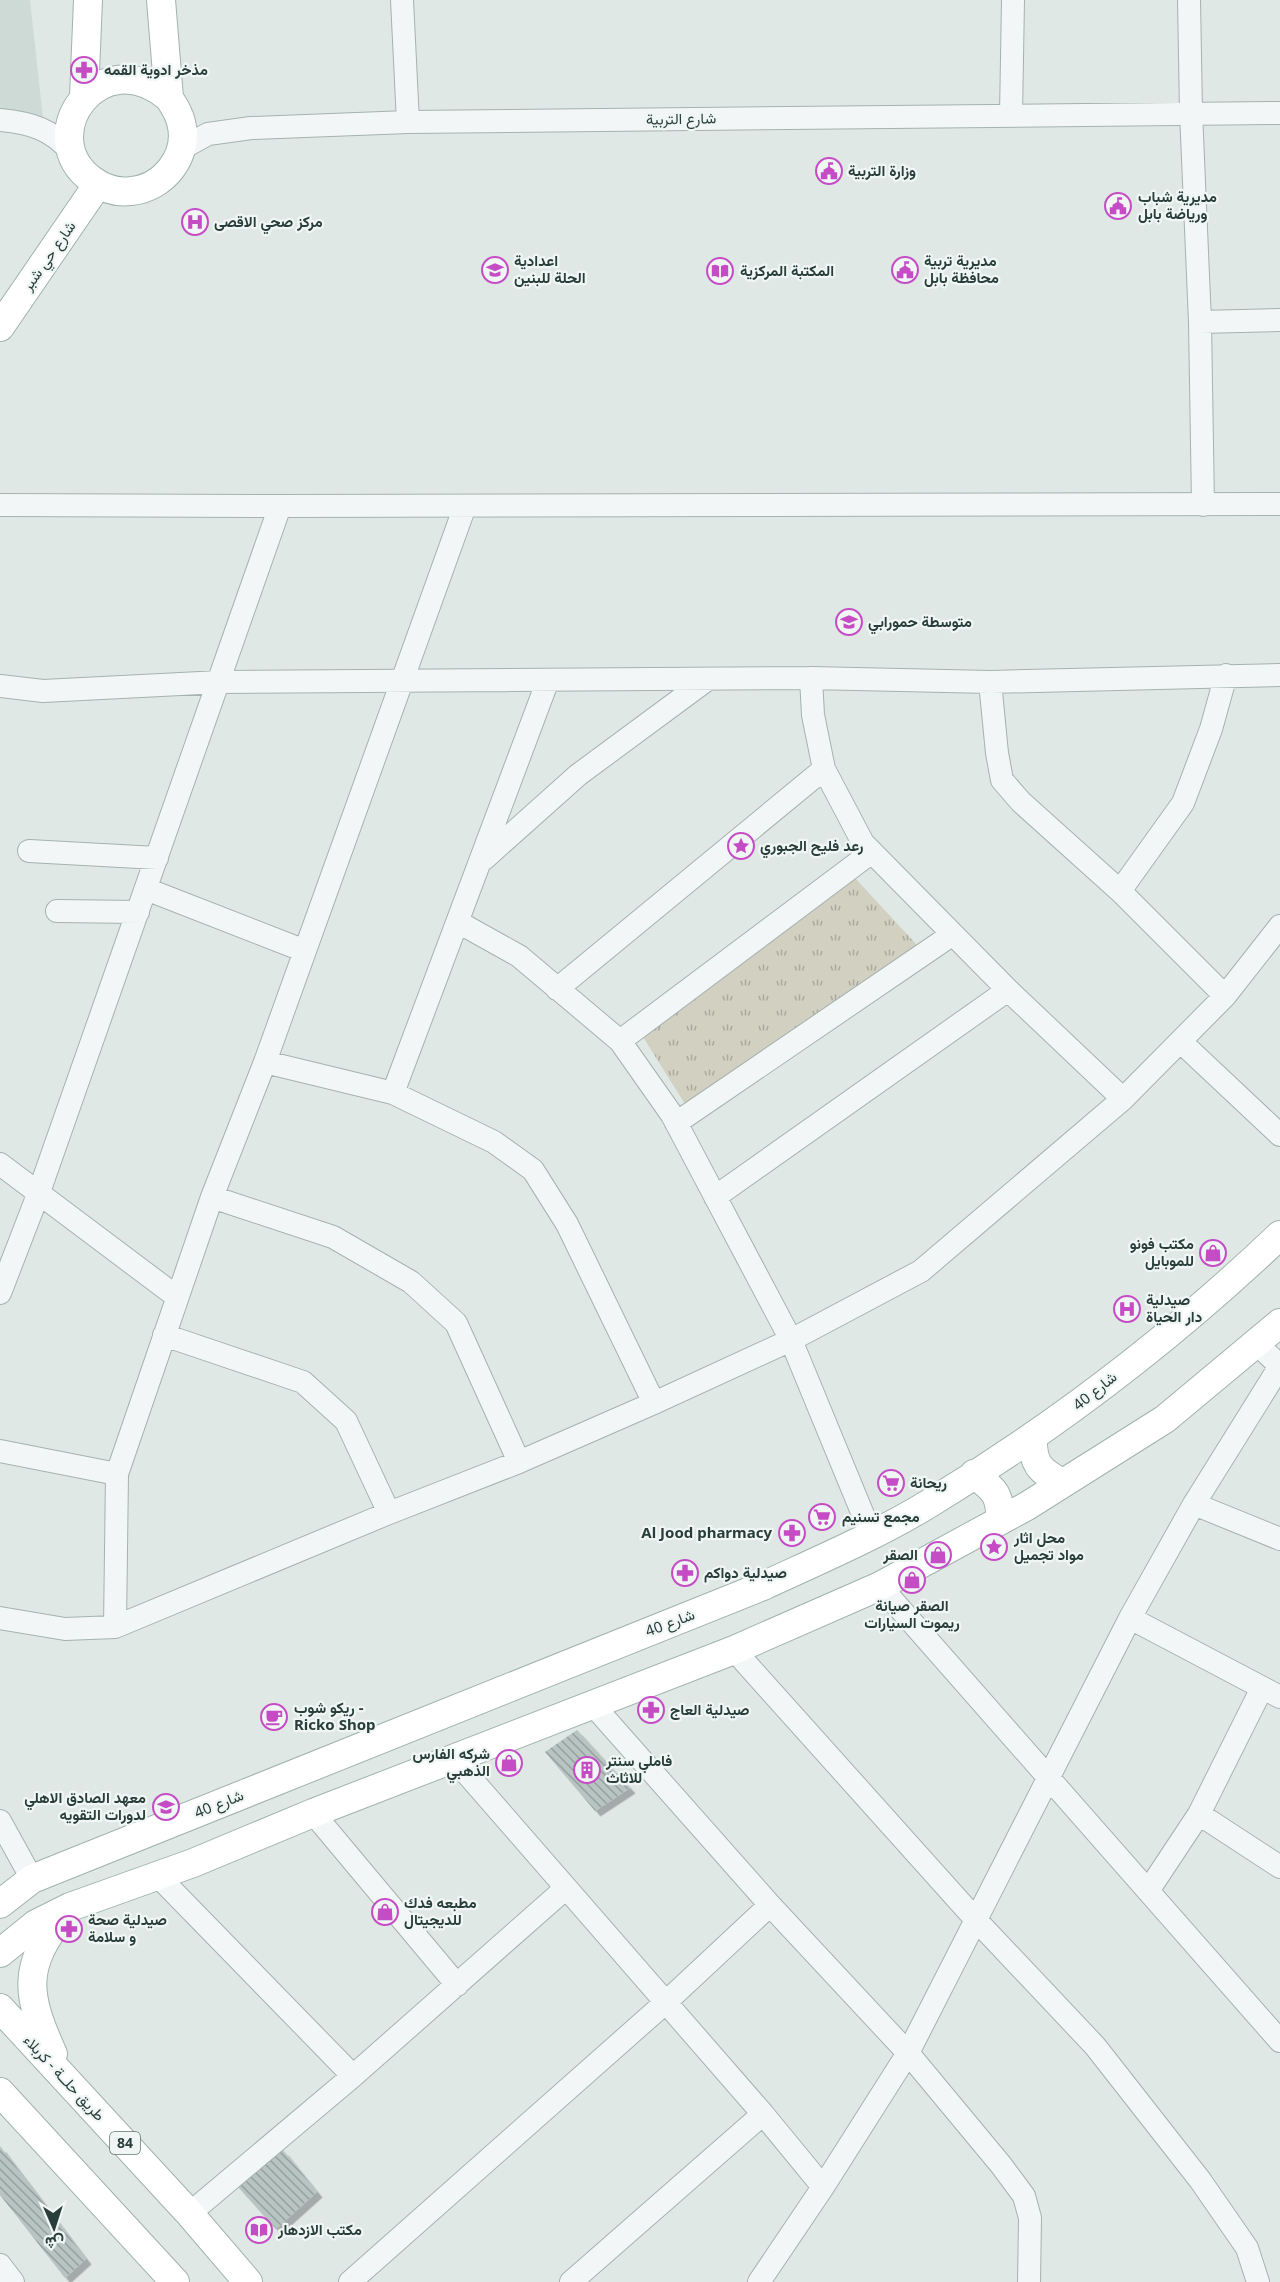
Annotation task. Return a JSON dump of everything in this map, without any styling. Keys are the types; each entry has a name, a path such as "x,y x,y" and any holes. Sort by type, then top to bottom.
{"main road":[{"path":"84,97 88,0"},
{"path":"161,0 169,98"},
{"path":"127,79 143,81 157,88 169,98 182,124 183,139 179,155 166,175 146,189 129,192 113,190 98,184 87,176 72,153 69,140 70,124 75,110 84,97 97,87 111,81 127,79"},
{"name":"شارع حي شبر","path":"4,315 98,184"},
{"name":"شارع 40","path":"0,1904 32,1879 763,1586 871,1534 932,1502 1063,1416 1188,1317 1280,1235"},
{"path":"0,1953 36,1924 70,1907 158,1876 313,1813 734,1650 880,1586 1001,1520 1165,1419 1280,1323"},
{"path":"1033,1436 1032,1451 1037,1464 1045,1473 1062,1483"},
{"path":"974,1474 996,1491 1001,1520"},
{"path":"0,1882 32,1879"},
{"path":"61,2073 37,2020 31,1995 32,1976 44,1942 70,1907"},
{"name":"طريق حلــة - كربلاء","path":"0,2008 189,2214 248,2282"},
{"path":"0,2092 175,2282"}],"street":[{"path":"402,0 408,122"},
{"path":"1011,115 1013,0"},
{"path":"1189,0 1191,112 1200,322 1203,505"},
{"name":"شارع التربية","path":"179,155 198,138 227,130 408,122 1191,112 1280,113"},
{"path":"0,120 24,124 49,132 60,139 72,153"},
{"path":"1200,322 1280,320"},
{"path":"0,505 1280,504"},
{"path":"0,1293 39,1192 280,506"},
{"path":"115,1627 117,1474 212,1197 265,1062 465,506"},
{"path":"1120,891 1183,803 1211,729 1226,675"},
{"path":"0,686 43,691 220,682 811,678 990,682 1280,675"},
{"path":"811,678 813,715 824,769 863,843 1008,990 1123,1099"},
{"path":"481,862 578,774 708,679"},
{"path":"393,1093 548,680"},
{"path":"990,682 1002,780 1021,802 1120,891 1225,996"},
{"path":"557,989 824,769"},
{"path":"29,851 157,858"},
{"path":"620,1041 872,852"},
{"path":"146,889 305,951"},
{"path":"57,911 138,912"},
{"path":"459,922 519,956 620,1041 676,1123 790,1340 871,1534"},
{"path":"0,1618 65,1629 115,1627 389,1513 519,1462 654,1403 790,1340 921,1271 1123,1099 1225,996 1280,926"},
{"path":"676,1123 953,934"},
{"path":"715,1197 1008,990"},
{"path":"1181,1042 1280,1135"},
{"path":"265,1062 393,1093 494,1142 533,1170 567,1224 654,1403"},
{"path":"0,1164 177,1297"},
{"path":"212,1197 333,1237 411,1282 456,1323 519,1462"},
{"path":"164,1335 303,1382 346,1421 389,1513"},
{"path":"759,2282 823,2187 908,2053 1130,1618 1194,1504 1280,1366 1257,1344"},
{"path":"0,1451 117,1474"},
{"path":"1194,1504 1280,1539"},
{"path":"880,1586 1280,2041"},
{"path":"1130,1618 1271,1693 1199,1814 1148,1891"},
{"path":"734,1650 977,1921 1095,2046 1200,2180 1247,2248 1258,2282"},
{"path":"593,1705 770,1905 908,2053 1001,2164 1024,2196 1030,2218 1029,2282"},
{"path":"454,1759 763,2114 823,2187"},
{"path":"313,1813 457,1986"},
{"path":"1199,1814 1280,1867"},
{"path":"0,1821 32,1879"},
{"path":"158,1876 353,2076"},
{"path":"189,2214 353,2076 566,1888"},
{"path":"350,2282 665,2003 770,1905"},
{"path":"571,2282 763,2114"},
{"path":"0,2265 13,2282"}],"shaded area":[{"path":"0,0 30,0 44,127 0,124"}],"green space":[{"path":"855,878 917,945 685,1104 643,1037"}],"building":[{"name":"فاملي سنتر للاثاث","path":"577,1730 630,1788 595,1811 545,1752"},
{"path":"0,2146 86,2259 65,2278 0,2195"},
{"path":"283,2150 317,2192 276,2229 238,2187"}],"place":[{"name":"مذخر ادوية القمه","path":"84,70"},
{"name":"وزارة التربية","path":"829,171"},
{"name":"مديرية شباب ورياضة بابل","path":"1118,206"},
{"name":"مركز صحي الاقصى","path":"195,222"},
{"name":"اعدادية الحلة للبنين","path":"495,270"},
{"name":"مديرية تربية محافظة بابل","path":"905,270"},
{"name":"المكتبة المركزية","path":"720,271"},
{"name":"متوسطة حمورابي","path":"849,622"},
{"name":"رعد فليح الجبوري","path":"741,846"},
{"name":"مكتب فونو للموبايل","path":"1213,1253"},
{"name":"صيدلية دار الحياة","path":"1127,1309"},
{"name":"ريحانة","path":"891,1483"},
{"name":"مجمع تسنيم","path":"822,1517"},
{"name":"Al Jood pharmacy","path":"792,1533"},
{"name":"محل اثار مواد تجميل","path":"994,1547"},
{"name":"الصقر","path":"938,1555"},
{"name":"صيدلية دواكم","path":"685,1573"},
{"name":"الصقر صيانة ريموت السيارات","path":"912,1580"},
{"name":"صيدلية العاج","path":"651,1710"},
{"name":"ريكو شوب - Ricko Shop","path":"274,1717"},
{"name":"شركه الفارس الذهبي","path":"509,1763"},
{"name":"فاملي سنتر للاثاث","path":"587,1770"},
{"name":"معهد الصادق الاهلي لدورات التقويه","path":"166,1807"},
{"name":"مطبعه فدك للديجيتال","path":"385,1912"},
{"name":"صيدلية صحة و سلامة","path":"69,1929"},
{"name":"مكتب الازدهار","path":"259,2230"}]}
